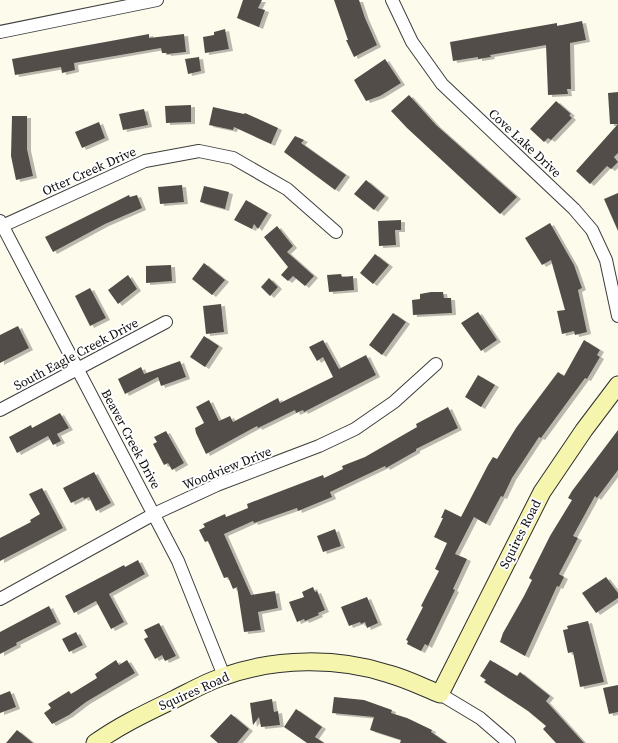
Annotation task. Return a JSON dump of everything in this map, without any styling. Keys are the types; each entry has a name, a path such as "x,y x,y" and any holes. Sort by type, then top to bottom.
{"street":[{"path":"0,32 157,0"},
{"name":"Cove Lake Drive","path":"392,0 412,42 442,84 574,209 592,230 606,260 618,316"},
{"name":"Otter Creek Drive","path":"1,224 145,161 199,151 233,158 287,188 336,232"},
{"name":"Beaver Creek Drive","path":"1,224 178,561 224,676"},
{"name":"South Eagle Creek Drive","path":"0,410 166,322"},
{"name":"Woodview Drive","path":"0,599 154,514 217,485 319,446 355,429 394,402 436,364"},
{"name":"Squires Road","path":"440,694 542,492 584,430 618,385"},
{"name":"Squires Road","path":"95,743 146,713 224,676 255,668 284,664 340,664 364,667 389,674 440,694 480,718 509,743"}],"building":[{"path":"243,0 262,0 258,8 265,10 259,27 237,18"},
{"path":"334,0 359,0 377,45 354,57 346,40 348,40"},
{"path":"582,21 586,40 570,43 571,89 567,89 568,94 548,95 546,45 490,55 491,57 478,59 478,57 453,61 450,42 557,23 557,26"},
{"path":"225,29 229,49 205,53 203,37 214,35 214,32"},
{"path":"149,34 149,38 184,34 186,52 167,54 162,53 161,48 74,63 75,70 62,73 61,67 15,75 12,59"},
{"path":"199,57 201,71 188,74 185,59"},
{"path":"385,59 401,83 380,96 366,101 354,80"},
{"path":"618,92 618,124 610,124 608,93"},
{"path":"409,95 436,125 517,197 500,214 407,128 391,111"},
{"path":"556,101 571,114 569,115 572,118 551,140 548,138 544,142 530,129"},
{"path":"191,105 191,122 166,123 165,106"},
{"path":"213,107 245,113 278,128 271,144 234,127 233,130 209,125"},
{"path":"144,109 148,125 123,130 119,114"},
{"path":"12,116 27,116 27,149 33,176 16,180 11,156"},
{"path":"99,122 105,138 82,148 75,132"},
{"path":"618,124 618,153 614,157 618,162 611,169 607,166 590,184 576,171"},
{"path":"295,136 304,140 301,143 346,175 335,190 284,152"},
{"path":"366,180 385,196 374,210 354,194"},
{"path":"182,185 184,202 160,204 158,187"},
{"path":"204,186 229,192 225,209 200,202"},
{"path":"618,193 618,231 604,199"},
{"path":"129,195 130,197 137,195 142,208 105,224 53,252 45,237"},
{"path":"246,200 268,213 258,229 254,224 252,229 234,220"},
{"path":"401,220 401,230 395,230 396,245 379,246 378,221"},
{"path":"550,223 574,265 582,288 578,290 587,332 575,335 574,331 562,334 557,311 565,310 551,260 542,265 525,238"},
{"path":"277,226 293,246 287,252 314,276 305,286 293,276 288,281 281,275 288,267 264,237"},
{"path":"375,254 389,265 373,284 360,273"},
{"path":"204,263 225,280 212,295 192,279"},
{"path":"171,265 172,281 146,283 146,266"},
{"path":"341,274 342,277 353,276 354,290 329,292 327,275"},
{"path":"128,275 137,289 118,304 108,290"},
{"path":"269,278 278,287 270,296 261,287"},
{"path":"90,288 106,318 90,326 75,296"},
{"path":"443,292 444,298 451,298 452,313 413,315 412,300 420,299 420,294"},
{"path":"221,304 224,332 206,334 203,306"},
{"path":"478,312 497,340 481,351 461,323"},
{"path":"393,313 406,322 382,355 369,345"},
{"path":"18,326 29,348 0,363 0,335"},
{"path":"204,336 219,346 205,367 190,357"},
{"path":"323,340 339,369 366,355 376,375 304,412 303,410 296,413 295,410 258,428 257,426 206,454 196,433 195,428 204,423 196,407 209,400 219,421 230,416 233,422 278,398 280,403 333,377 323,357 317,361 309,347"},
{"path":"584,340 600,350 597,355 600,357 587,379 585,378 541,438 539,437 512,478 503,497 501,496 486,524 474,517 455,554 467,559 453,589 455,590 428,646 425,644 421,651 407,644 408,641 406,640 439,571 435,569 447,543 434,537 443,518 441,518 445,509 461,517 493,457 497,459 516,428 558,372 564,376"},
{"path":"180,361 186,377 161,386 158,377 125,394 118,379 141,367 144,374"},
{"path":"478,375 495,385 481,407 465,397"},
{"path":"448,407 458,428 416,449 416,451 386,468 385,466 330,492 332,497 298,511 297,508 254,523 253,521 224,534 251,595 275,591 278,608 258,612 261,630 244,632 237,587 233,589 228,577 224,578 208,541 205,542 199,530 205,527 203,524 225,514 226,517 248,508 247,504 323,475 324,478 343,469 342,466 365,457 417,427 416,424"},
{"path":"60,413 69,428 57,434 61,441 53,445 48,436 17,453 9,437 31,425 32,428"},
{"path":"618,430 618,470 597,498 595,496 573,536 578,538 559,574 564,577 559,587 557,586 525,656 500,642 503,633 532,580 529,578 550,536 572,500 568,498"},
{"path":"166,431 184,463 172,470 168,463 164,465 153,444 157,442 154,437"},
{"path":"94,472 111,503 96,511 89,497 84,499 83,497 71,503 63,488"},
{"path":"42,488 63,528 0,561 0,538 31,522 30,520 40,514 29,494"},
{"path":"335,529 341,546 323,552 317,536"},
{"path":"138,560 145,574 109,594 124,622 111,629 96,601 74,613 65,596 124,565 125,567"},
{"path":"606,577 618,593 618,598 596,613 582,593"},
{"path":"313,587 315,592 317,591 325,610 318,613 319,615 305,621 304,619 297,622 289,602 304,597 302,592"},
{"path":"367,597 378,623 367,628 365,622 361,624 360,622 349,626 341,607"},
{"path":"49,606 57,622 16,643 17,645 0,654 0,632"},
{"path":"588,621 604,682 580,687 573,652 568,653 563,630 568,629 567,626"},
{"path":"159,623 176,656 165,661 162,655 155,659 144,639 148,637 144,630"},
{"path":"76,632 83,645 69,652 62,639"},
{"path":"116,660 119,665 127,660 135,673 86,702 69,715 52,724 44,713 51,708 48,704 69,691 71,694 97,678 95,674"},
{"path":"490,660 517,676 520,672 550,696 546,701 584,743 556,743 543,729 546,726 528,711 484,682 486,680 480,676"},
{"path":"618,685 618,712 609,714 603,688"},
{"path":"10,691 16,707 0,713 0,695"},
{"path":"334,697 364,700 392,710 391,713 407,718 432,730 431,732 447,743 400,743 401,740 370,730 374,717 332,713"},
{"path":"272,699 274,712 278,711 280,725 261,727 259,717 253,725 250,703"},
{"path":"296,709 322,727 315,737 324,743 307,743 284,727"},
{"path":"231,714 249,729 237,743 218,743 210,736"},
{"path":"17,730 33,743 6,743"}]}
